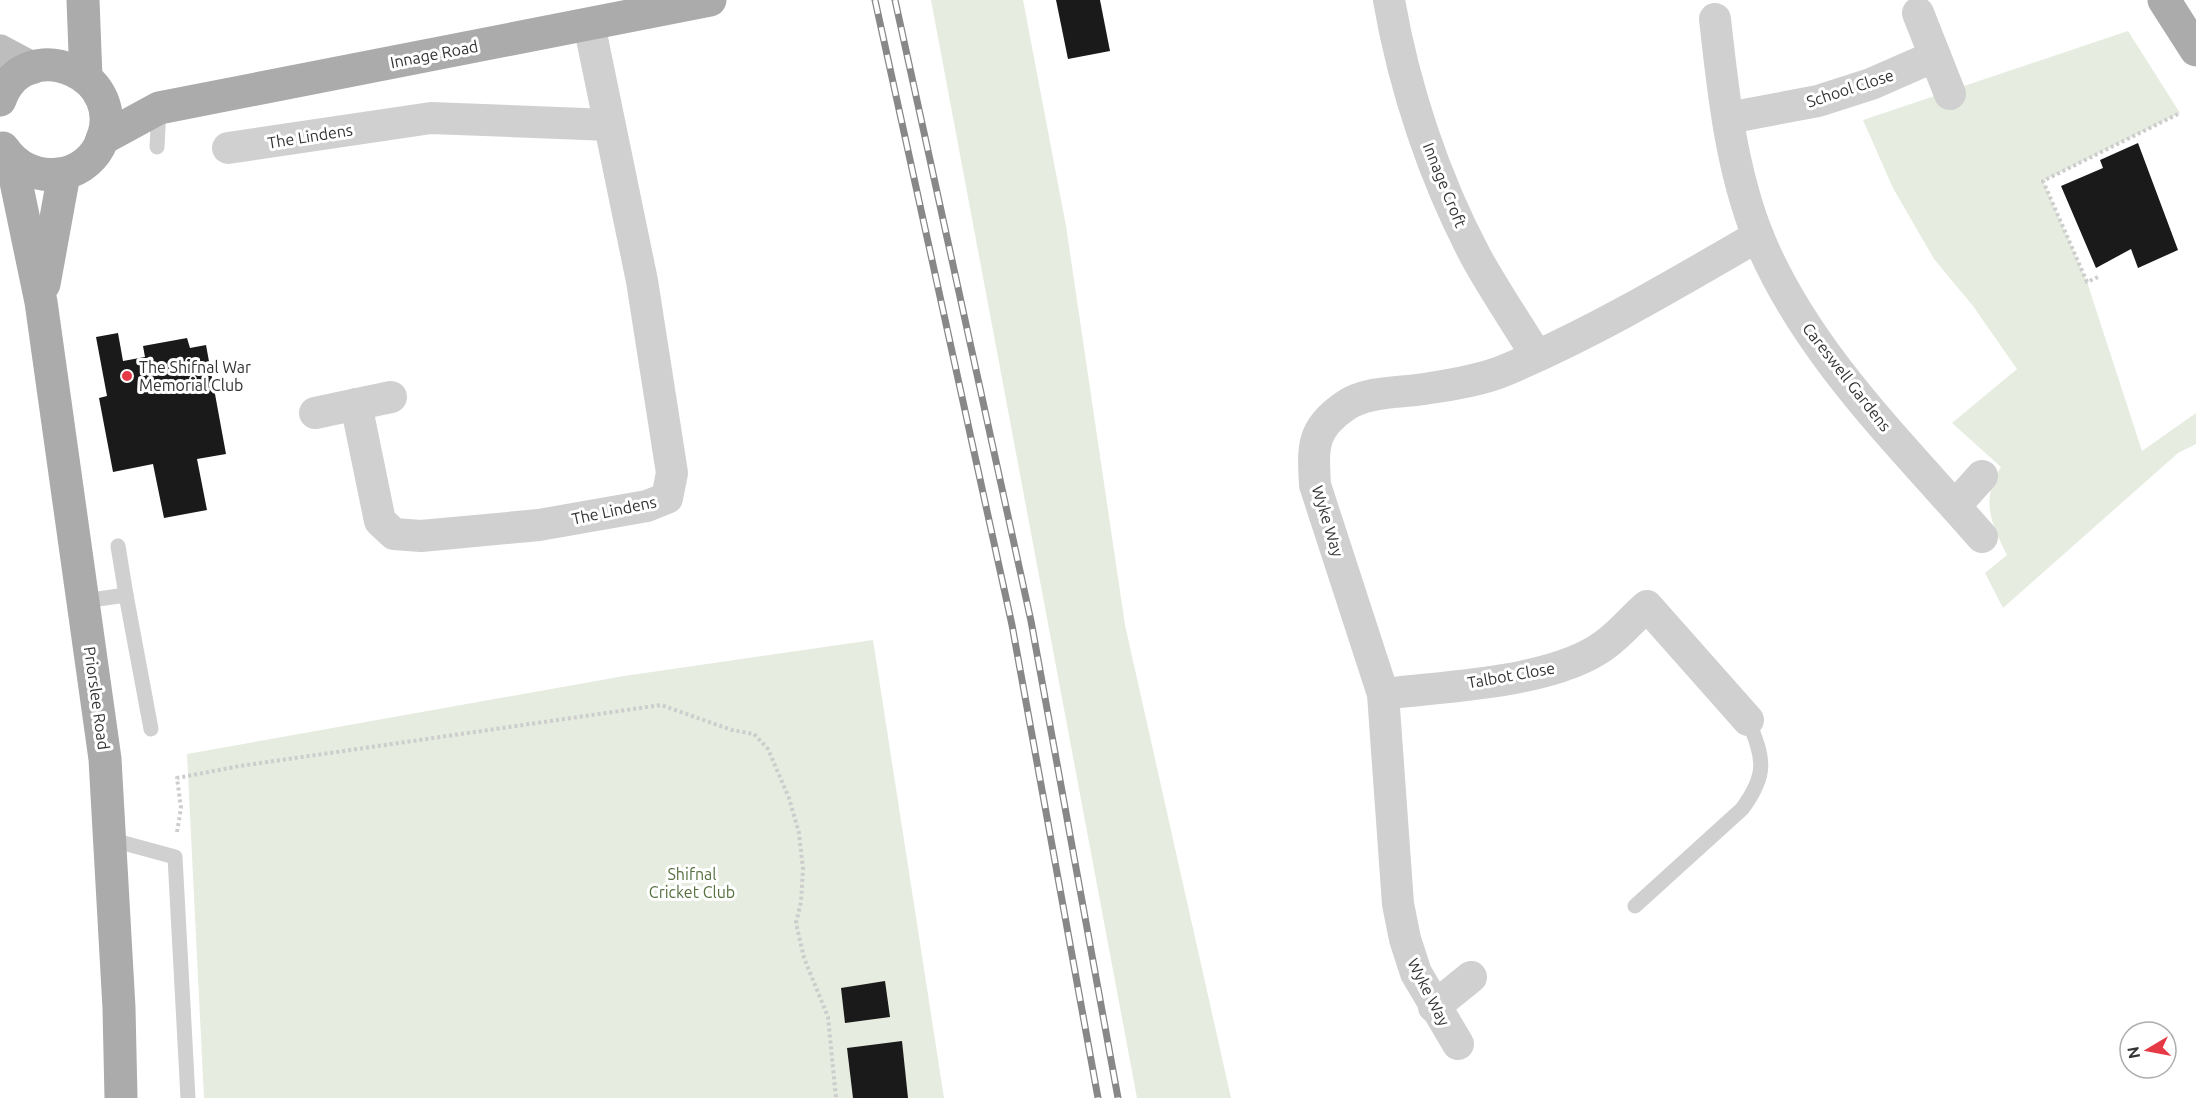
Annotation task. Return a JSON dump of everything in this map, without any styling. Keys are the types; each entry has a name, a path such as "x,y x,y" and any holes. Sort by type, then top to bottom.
{"main road":[{"path":"0,100 10,83 42,66 83,0"},
{"path":"6,150 36,173 64,174 87,162 102,139 106,124 93,87 83,0"},
{"name":"Innage Road","path":"102,139 159,108 710,0"},
{"path":"2164,0 2196,50"},
{"path":"0,51 42,66"},
{"name":"Innage Road","path":"42,66 63,66 93,87 159,108"},
{"name":"Priorslee Road","path":"6,150 41,302 105,759 121,1098"},
{"name":"Priorslee Road","path":"41,302 64,174"}],"street":[{"name":"Innage Croft","path":"1389,0 1403,64 1425,137 1450,200 1476,256 1536,355"},
{"path":"1918,14 1950,94"},
{"name":"Careswell Gardens","path":"1715,19 1728,118 1739,176 1758,236 1782,286 1808,330 1869,408 1982,537"},
{"name":"The Lindens","path":"356,404 380,521 394,534 421,536 539,525 647,506 667,498 672,473 642,281 589,24"},
{"name":"School Close","path":"1728,118 1818,101 1871,84 1935,56"},
{"name":"The Lindens","path":"228,148 431,118 609,125"},
{"name":"Wyke Way","path":"1458,1044 1434,1007 1412,962 1398,904 1383,694 1315,485 1313,449 1322,424 1347,404 1367,398 1473,380 1508,369 1649,300 1758,236"},
{"path":"315,413 391,397"},
{"path":"1955,506 1982,476"},
{"name":"Talbot Close","path":"1383,694 1512,677 1554,668 1606,645 1647,606 1748,720"},
{"path":"1434,1007 1471,977"}],"lane":[{"path":"157,147 159,108"},
{"path":"117,546 151,729"},
{"path":"84,601 126,595"},
{"path":"1635,906 1742,809 1753,794 1759,784 1761,754 1748,720"},
{"path":"109,839 175,857 188,1098"}],"path":[{"path":"2098,277 2087,282 2043,181 2180,113"},
{"path":"175,857 181,808 177,778 332,750 383,746 661,705 732,730 754,734 768,749 789,798 799,833 802,869 801,902 796,924 804,958 828,1017 836,1098"}],"green space":[{"path":"931,0 1023,0 1066,226 1125,625 1231,1098 1137,1098"},
{"path":"2128,31 2180,113 2043,181 2087,282 2142,451 2196,413 2196,444 2178,453 2003,608 1985,573 2007,555 1996,532 1989,501 2001,467 1952,423 2017,369 1973,306 1934,259 1893,188 1863,120"},
{"name":"Shifnal Cricket Club","path":"873,640 944,1098 204,1098 187,754 624,676"}],"building":[{"path":"1056,0 1100,0 1110,51 1068,59"},
{"path":"2138,143 2178,250 2138,268 2131,249 2096,268 2061,186 2103,168 2100,160"},
{"path":"118,333 123,361 145,357 143,346 187,338 190,348 206,345 226,454 197,459 207,510 164,518 153,464 113,472 99,398 107,396 96,337"},
{"path":"885,981 890,1017 845,1023 841,988"},
{"path":"902,1041 908,1098 853,1098 847,1048"}],"railway":[{"path":"875,0 1012,625 1098,1098"},
{"path":"895,0 1031,621 1118,1098"}],"place":[{"name":"The Shifnal War Memorial Club","path":"127,376"}]}
